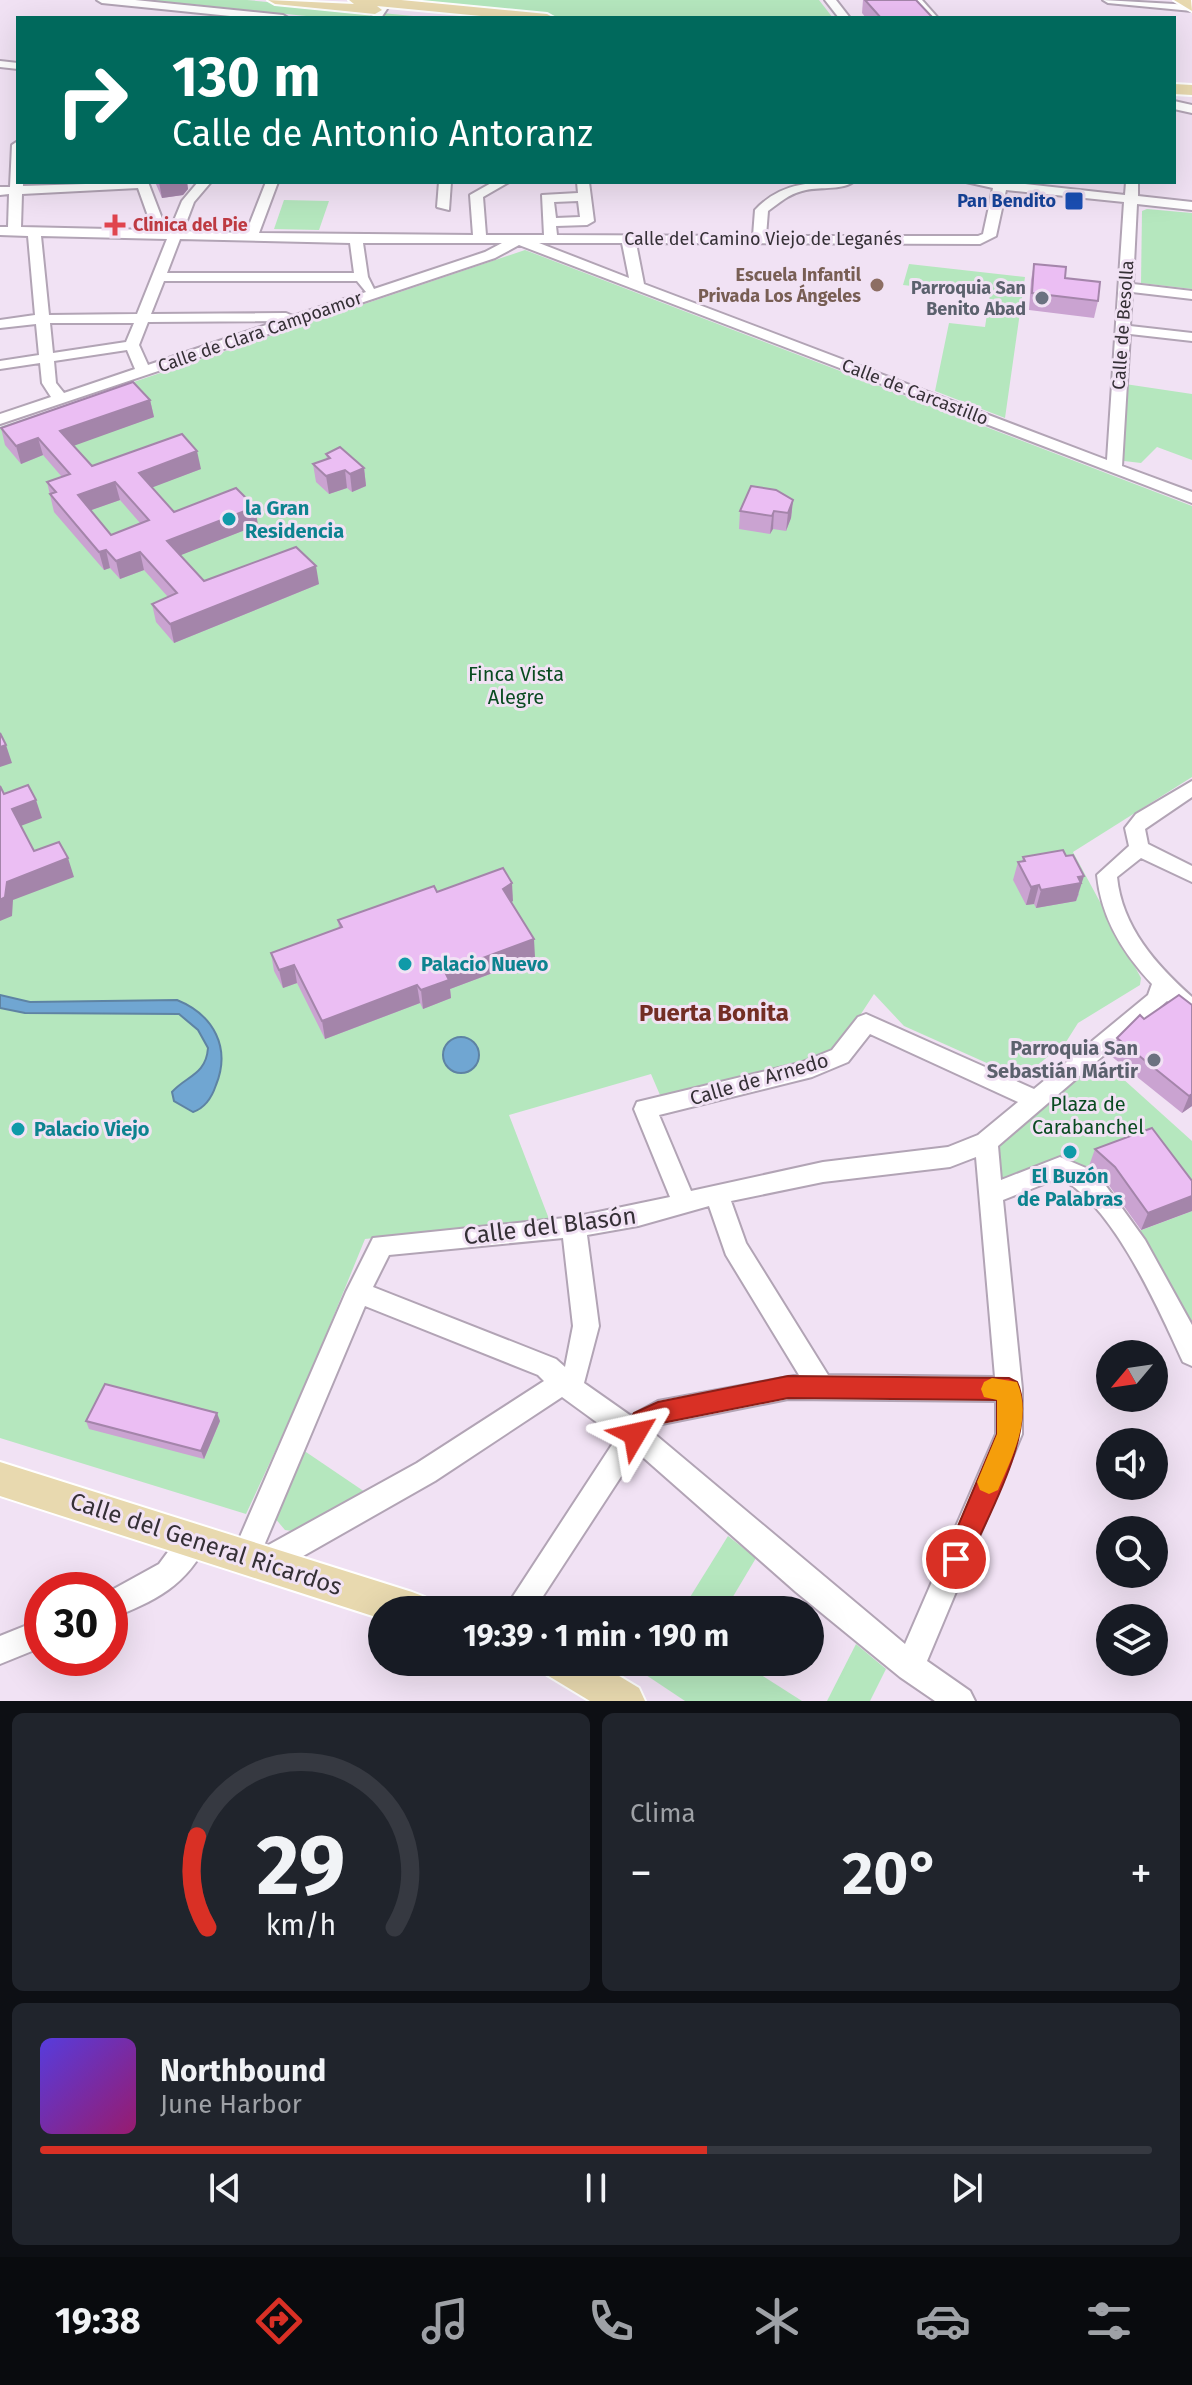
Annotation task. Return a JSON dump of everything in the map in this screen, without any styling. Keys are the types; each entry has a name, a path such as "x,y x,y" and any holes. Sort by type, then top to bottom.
{"main road":[{"path":"275,0 436,16"},
{"path":"356,0 381,10 506,16"},
{"path":"1181,0 1192,7"},
{"name":"Calle del General Ricardos","path":"0,1479 369,1596"},
{"path":"580,1680 626,1701"}],"street":[{"path":"102,0 263,16"},
{"path":"830,0 843,16"},
{"path":"916,0 931,16"},
{"path":"1108,0 1192,7"},
{"path":"7,232 16,176"},
{"path":"0,191 110,184"},
{"path":"142,184 160,231 172,236"},
{"path":"143,371 132,345 172,236 188,201 203,184"},
{"path":"251,237 271,184"},
{"path":"444,207 445,184"},
{"path":"480,240 476,195 499,184"},
{"path":"550,222 587,221 583,184"},
{"path":"759,238 762,210 779,195 800,184"},
{"path":"1001,184 1192,206"},
{"name":"Calle del Camino Viejo de Leganés","path":"7,232 356,239 980,240 989,236 1001,184"},
{"name":"Calle de Besolla","path":"1114,468 1132,184"},
{"path":"551,239 547,198 584,197"},
{"path":"149,204 168,206 188,201"},
{"path":"34,233 40,319 48,357 49,383 60,398"},
{"path":"628,238 638,286"},
{"path":"356,239 361,277 372,294"},
{"name":"Calle de Carcastillo","path":"518,240 1192,498"},
{"name":"Calle de Clara Campoamor","path":"0,419 490,255 518,240"},
{"path":"158,277 361,277"},
{"path":"1126,287 1192,295"},
{"path":"0,324 40,319 306,317"},
{"path":"1123,329 1192,337"},
{"path":"0,365 132,345"},
{"path":"1139,848 1135,828 1143,819 1192,788"},
{"path":"1139,848 1192,875"},
{"path":"1139,848 1107,875 1106,893 1135,950 1162,985 1192,1010"},
{"path":"1034,1099 1157,1000 1162,985"},
{"name":"Calle de Arnedo","path":"684,1203 645,1109 804,1071 840,1056 866,1023 1034,1099"},
{"name":"Calle del Blasón","path":"256,1559 358,1292 382,1245 574,1227 638,1216 717,1194 823,1172 950,1157 986,1142 1034,1099"},
{"path":"910,1667 1009,1434 1009,1389 986,1142"},
{"path":"992,1194 1060,1167 1070,1169 1084,1179 1134,1242 1192,1354"},
{"path":"717,1194 735,1247 821,1388"},
{"path":"256,1559 426,1472 564,1385 576,1374 586,1326 574,1227"},
{"path":"358,1292 547,1367 564,1385 635,1434 910,1667 960,1701"},
{"path":"527,1596 643,1421 658,1413 788,1387 1009,1389"},
{"path":"128,1597 162,1583 182,1564 194,1540"},
{"path":"0,1650 24,1640"}],"green space":[{"path":"150,0 247,0 413,16 306,16"},
{"path":"393,0 819,0 831,16 555,16"},
{"path":"284,200 329,201 319,230 274,229"},
{"path":"1142,211 1192,213 1192,289 1141,283"},
{"name":"Finca Vista Alegre","path":"525,250 1192,506 1192,777 1073,852 1141,978 1140,985 1078,1023 1066,1042 1024,1076 1018,1077 904,1026 874,994 840,1046 804,1066 660,1095 651,1074 509,1115 549,1219 365,1239 303,1391 246,1514 0,1438 0,427"},
{"path":"909,264 1025,277 1005,418 935,391 949,323 985,327 990,295 903,285"},
{"path":"1125,384 1192,394 1192,460 1157,447 1141,463 1124,461"},
{"name":"Plaza de Carabanchel","path":"1092,1051 1192,1141 1192,1208 1146,1146 1081,1169 998,1185 993,1142"},
{"path":"1192,1211 1192,1354 1128,1235"},
{"path":"303,1450 365,1492 292,1531 285,1530 274,1517"},
{"path":"728,1536 756,1558 733,1596 691,1596"},
{"path":"856,1644 886,1669 870,1701 827,1701"},
{"path":"648,1676 763,1676 802,1701 685,1701"}],"water":[{"path":"0,995 30,1002 177,1000 190,1006 210,1024 220,1046 220,1071 210,1098 193,1112 174,1101 172,1092 204,1064 208,1048 198,1030 179,1014 25,1013 0,1008"},
{"path":"461,1037 474,1042 479,1055 474,1068 461,1073 448,1068 443,1055 448,1042"}],"building":[{"path":"865,0 916,0 931,16 879,16"},
{"path":"1034,264 1066,267 1065,278 1100,282 1098,301 1032,293"},
{"path":"133,382 150,400 60,431 92,466 182,434 197,451 139,473 174,512 236,488 255,507 167,541 204,581 296,547 316,566 170,624 152,604 177,593 140,552 116,561 106,550 99,552 50,494 56,492 47,482 70,474 38,438 16,446 1,428","holes":["115,482 149,520 111,535 78,495"]},
{"path":"340,447 364,468 350,474 345,470 326,476 313,464 330,458 326,454"},
{"path":"751,486 776,490 793,500 788,513 774,511 772,516 740,511"},
{"path":"0,733 6,745 0,747"},
{"path":"28,785 36,800 12,809 34,851 59,842 68,858 7,882 5,897 0,900 0,786 4,794"},
{"path":"1063,850 1066,856 1073,855 1084,876 1078,877 1081,883 1041,890 1039,885 1031,887 1018,862 1025,861 1023,857"},
{"name":"Palacio Nuevo","path":"503,868 512,883 503,889 534,939 445,972 449,980 421,990 417,985 322,1021 294,965 279,970 271,953 342,927 338,920 434,886 437,892"},
{"name":"Parroquia San Sebastián Mártir","path":"1179,995 1192,1005 1192,1094 1189,1096 1117,1038 1140,1015 1144,1019"},
{"path":"1152,1128 1192,1181 1192,1196 1148,1213 1115,1167 1095,1149"},
{"path":"105,1384 217,1413 201,1451 86,1421"}],"slow traffic":[{"path":"989,1482 1009,1434 1009,1389 992,1389"}],"place":[{"name":"Pan Bendito","path":"1074,201"},
{"name":"Clinica del Pie","path":"115,225"},
{"name":"Escuela Infantil Privada Los Ángeles","path":"877,285"},
{"name":"Parroquia San Benito Abad","path":"1042,298"},
{"name":"la Gran Residencia","path":"229,519"},
{"name":"Palacio Nuevo","path":"405,964"},
{"name":"Parroquia San Sebastián Mártir","path":"1154,1060"},
{"name":"Palacio Viejo","path":"18,1129"},
{"name":"El Buzón de Palabras","path":"1070,1152"}],"district":[{"name":"Puerta Bonita","path":"714,1013"}],"route":[{"path":"635,1434 643,1421 658,1413 788,1387 1009,1389 1009,1434 956,1559"}]}
